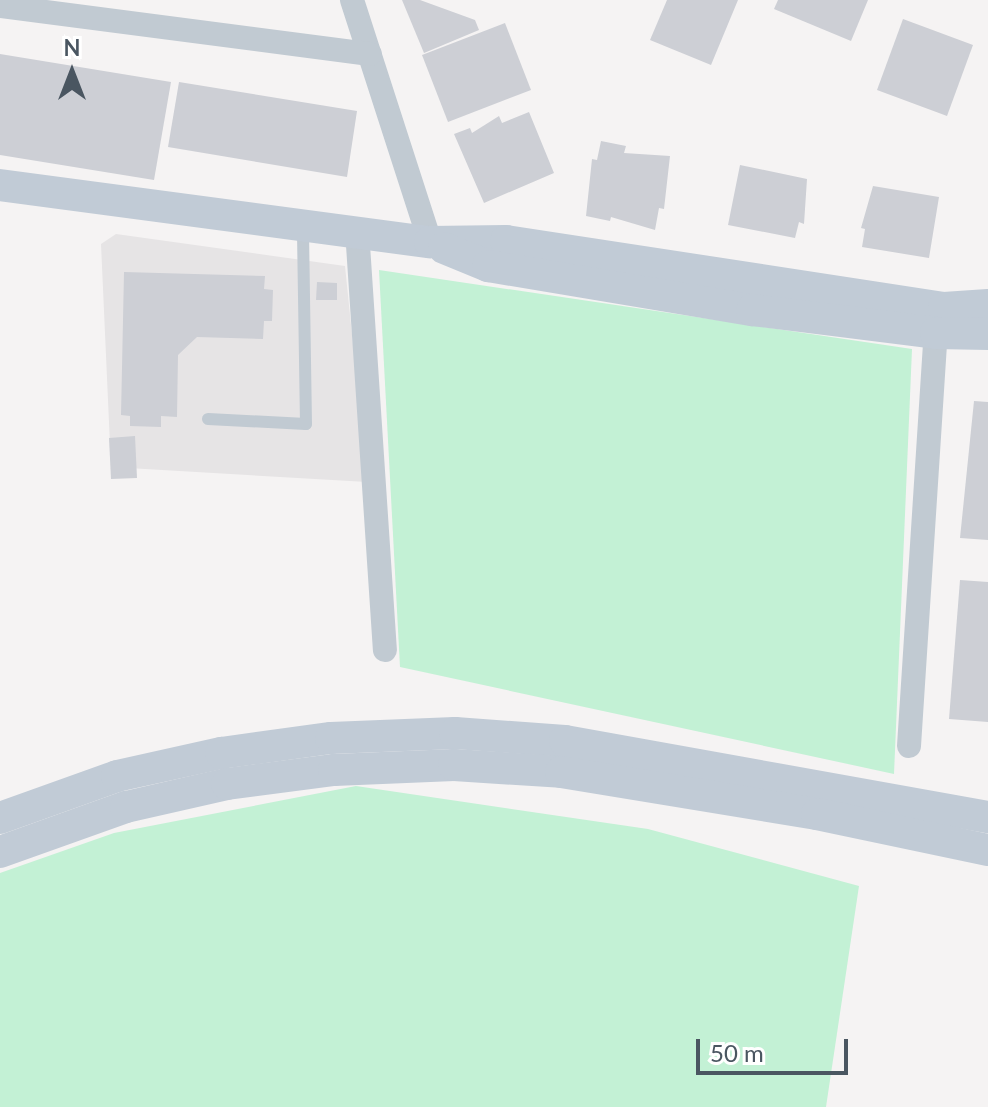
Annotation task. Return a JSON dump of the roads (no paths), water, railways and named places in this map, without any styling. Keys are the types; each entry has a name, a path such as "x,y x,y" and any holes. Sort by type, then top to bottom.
{"main road":[{"path":"0,185 430,242 506,241 944,308 988,305"},
{"path":"430,242 488,266 752,310 936,333 988,334"},
{"path":"0,818 117,776 221,753 331,738 455,733 565,741 988,817"},
{"path":"0,852 126,807 227,784 334,770 454,765 576,775 817,814 988,850"}],"street":[{"path":"352,0 430,242"},
{"path":"0,6 370,54"},
{"path":"357,230 385,650"},
{"path":"909,746 936,333"}],"lane":[{"path":"208,419 306,424 303,223"}]}
